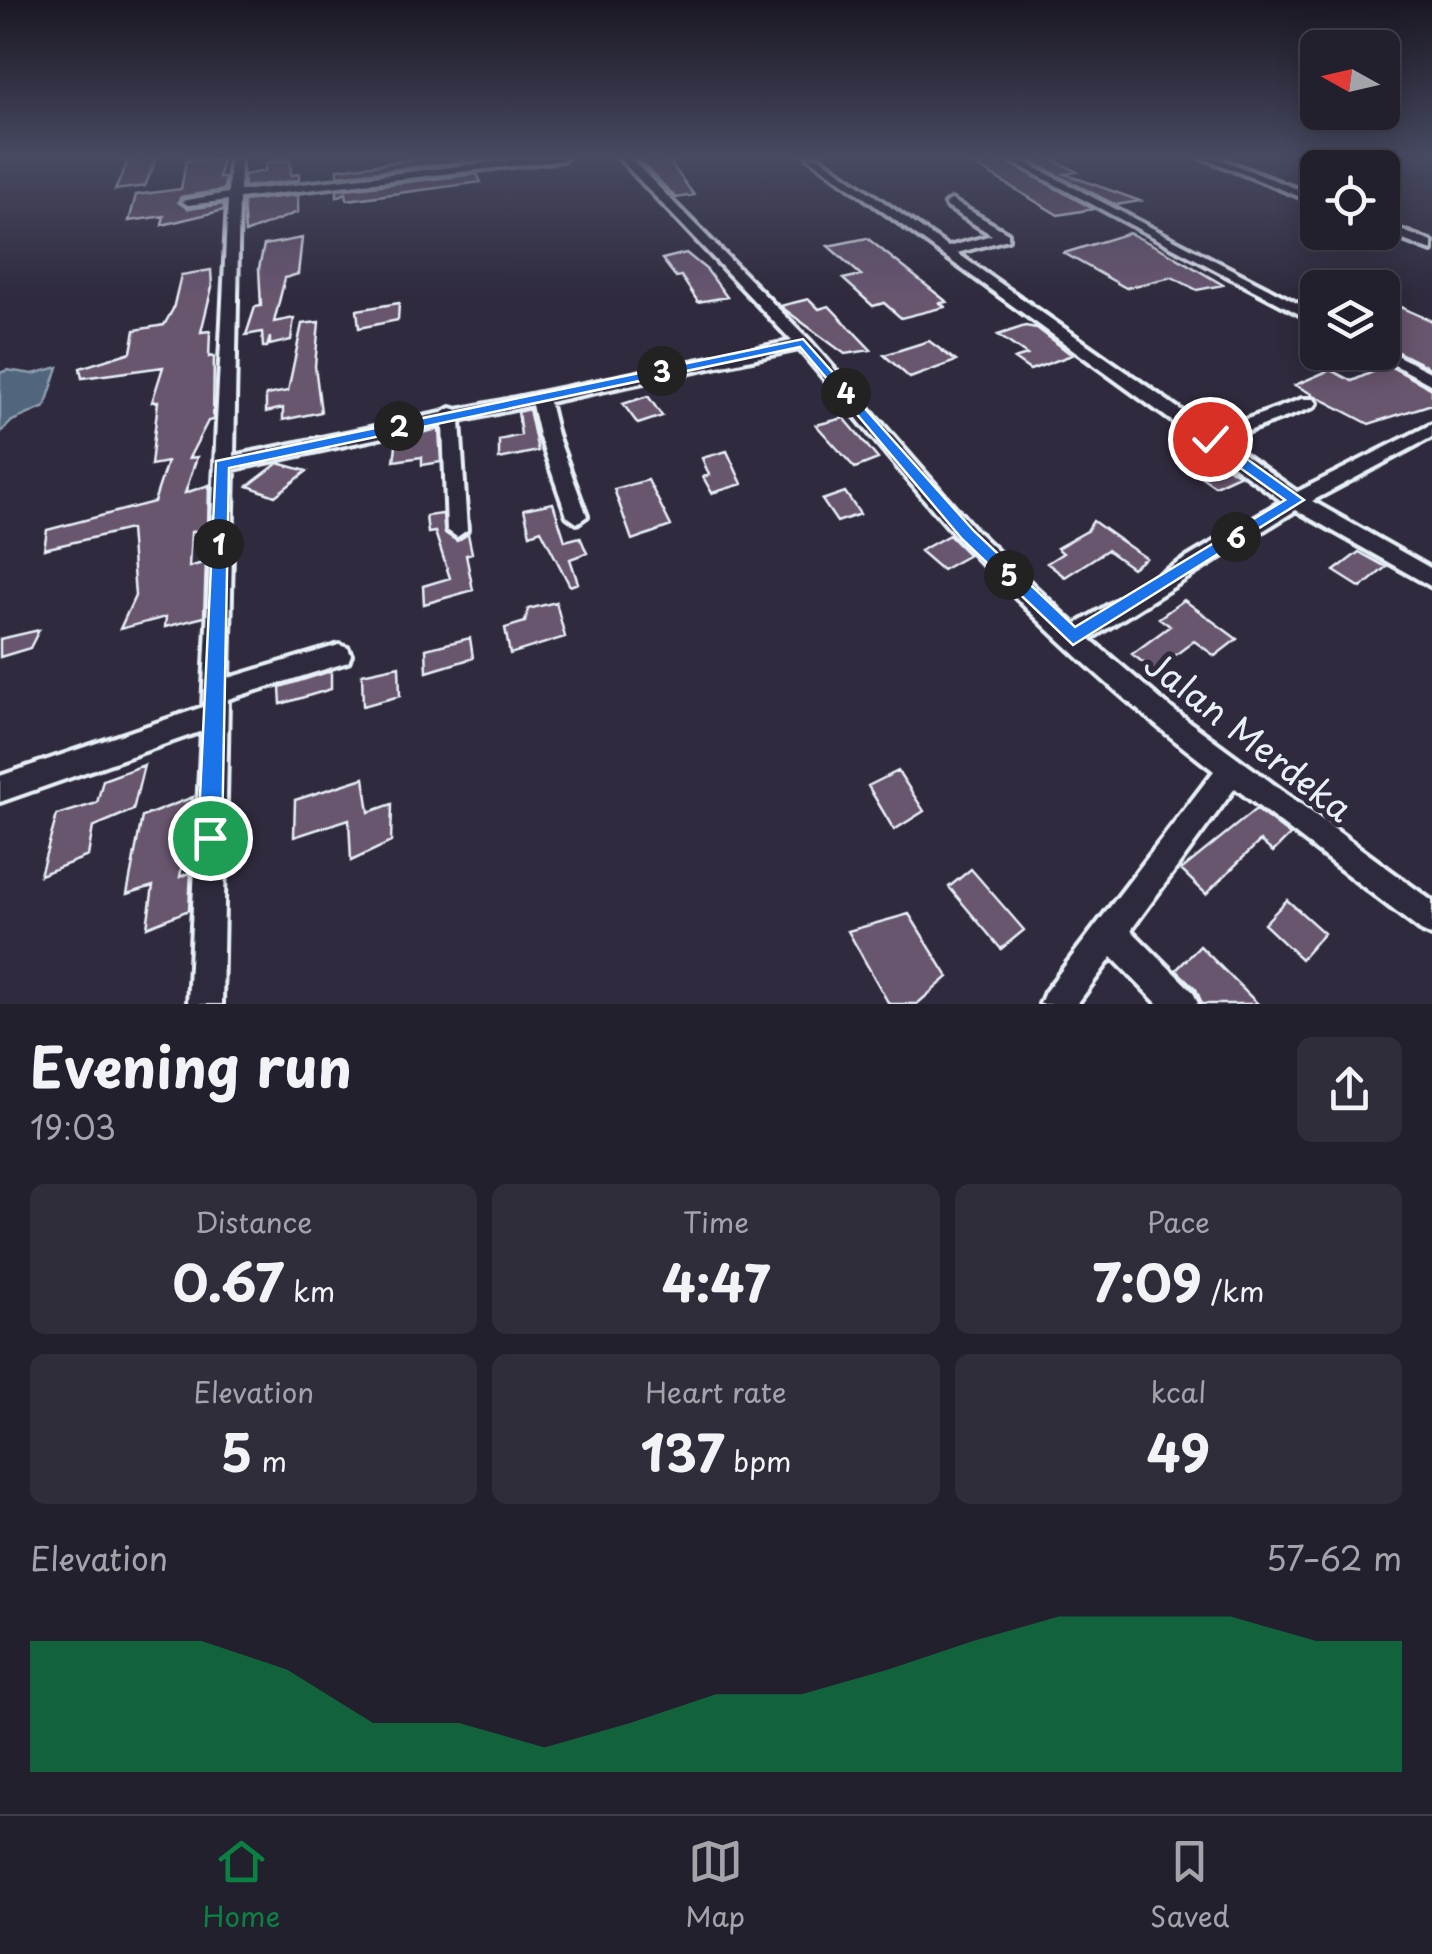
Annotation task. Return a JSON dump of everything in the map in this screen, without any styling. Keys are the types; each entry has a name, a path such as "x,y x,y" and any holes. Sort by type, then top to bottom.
{"street":[{"path":"205,1004 234,204"},
{"name":"Jalan Merdeka","path":"669,204 803,342 968,535 1073,638 1164,718 1432,920"},
{"path":"879,204 1296,500 1432,579"},
{"path":"946,252 1003,236 951,204"},
{"path":"1098,204 1300,310"},
{"path":"1400,234 1432,247"},
{"path":"222,464 450,413 803,342"},
{"path":"1400,363 1432,380"},
{"path":"539,396 577,516"},
{"path":"1210,439 1308,403"},
{"path":"450,413 457,530"},
{"path":"1073,638 1296,500 1432,430"},
{"path":"0,789 339,656"},
{"path":"1057,1004 1232,769"},
{"path":"1110,932 1181,1004"}],"water":[{"path":"58,367 45,407 12,421 0,433 0,373 7,370 33,374"}],"building":[{"path":"134,204 181,204 188,209 224,204 224,210 162,225 164,216 129,221"},
{"path":"243,204 298,204 298,212 245,233"},
{"path":"1040,204 1084,204 1093,209 1058,215"},
{"path":"1129,233 1223,285 1197,290 1172,277 1126,288 1064,253"},
{"path":"302,238 298,274 285,278 274,322 294,318 291,340 270,345 270,337 267,347 263,347 262,332 246,335 255,307 261,306 259,268 264,245"},
{"path":"867,238 947,302 940,303 945,307 901,318 884,303 873,306 843,279 861,275 828,246"},
{"path":"686,253 707,270 727,297 698,302 681,276 676,277 662,259"},
{"path":"211,270 212,287 201,332 210,331 209,357 214,356 213,420 208,421 189,458 197,457 185,493 209,485 208,528 191,532 189,567 206,562 204,617 165,627 166,617 120,629 135,596 130,529 44,549 47,530 154,502 167,462 151,465 158,401 152,402 163,367 82,378 80,368 131,352 135,330 164,325 173,309 181,275"},
{"path":"809,299 819,309 829,306 871,350 845,354 780,306"},
{"path":"399,303 398,320 359,328 357,310"},
{"path":"1400,307 1432,321 1432,369 1400,353"},
{"path":"319,322 315,366 321,412 283,420 283,408 266,412 266,395 288,391 302,324"},
{"path":"1025,326 1037,328 1072,355 1030,370 1014,359 1027,355 998,335"},
{"path":"929,341 956,361 910,378 884,355"},
{"path":"1330,370 1352,381 1377,370 1397,370 1432,389 1432,404 1369,424 1295,385"},
{"path":"648,396 662,416 638,424 623,404"},
{"path":"529,409 538,451 499,459 499,440 521,435 518,412"},
{"path":"844,418 878,459 855,468 816,425"},
{"path":"439,429 441,462 422,465 422,457 394,461 397,438"},
{"path":"727,451 742,484 712,493 703,477 709,475 702,458"},
{"path":"1216,460 1239,475 1215,486 1193,471"},
{"path":"278,463 307,471 275,496 248,486"},
{"path":"648,480 671,526 632,540 614,489"},
{"path":"845,492 860,514 837,522 822,500"},
{"path":"553,503 565,541 580,537 587,553 570,559 578,583 570,586 541,530 530,534 524,509"},
{"path":"443,514 445,533 457,541 468,534 472,553 466,555 473,590 424,604 423,586 450,578 435,532 428,533 426,516"},
{"path":"1093,521 1146,558 1132,568 1107,550 1065,577 1047,563 1063,553 1057,548 1087,531"},
{"path":"949,535 969,555 942,570 920,551"},
{"path":"1359,552 1386,567 1361,588 1334,571"},
{"path":"1184,600 1237,639 1215,656 1194,641 1154,671 1132,654 1170,626 1159,618"},
{"path":"556,602 565,637 510,654 505,628 525,622 528,609"},
{"path":"39,630 30,648 0,657 0,639"},
{"path":"470,638 473,658 427,672 426,649"},
{"path":"399,666 400,696 363,706 362,674"},
{"path":"331,671 331,689 281,704 280,687"},
{"path":"144,765 133,810 93,827 88,856 40,875 57,815 97,803 103,780"},
{"path":"898,771 924,811 894,830 868,786"},
{"path":"364,778 369,812 392,804 391,842 351,861 349,819 294,837 295,800"},
{"path":"193,797 180,877 191,872 189,910 147,927 153,886 127,894 142,817"},
{"path":"1256,809 1290,835 1273,852 1260,841 1206,894 1181,870"},
{"path":"971,869 1024,930 1001,949 949,887"},
{"path":"1287,900 1324,933 1301,959 1264,924"},
{"path":"909,914 948,977 917,1004 889,1004 848,931"},
{"path":"1200,946 1258,1004 1202,1004 1196,989 1176,970"}],"route":[{"path":"210,838 222,464 292,452 450,413 803,342 968,535 1073,638 1296,500 1210,439"}]}
